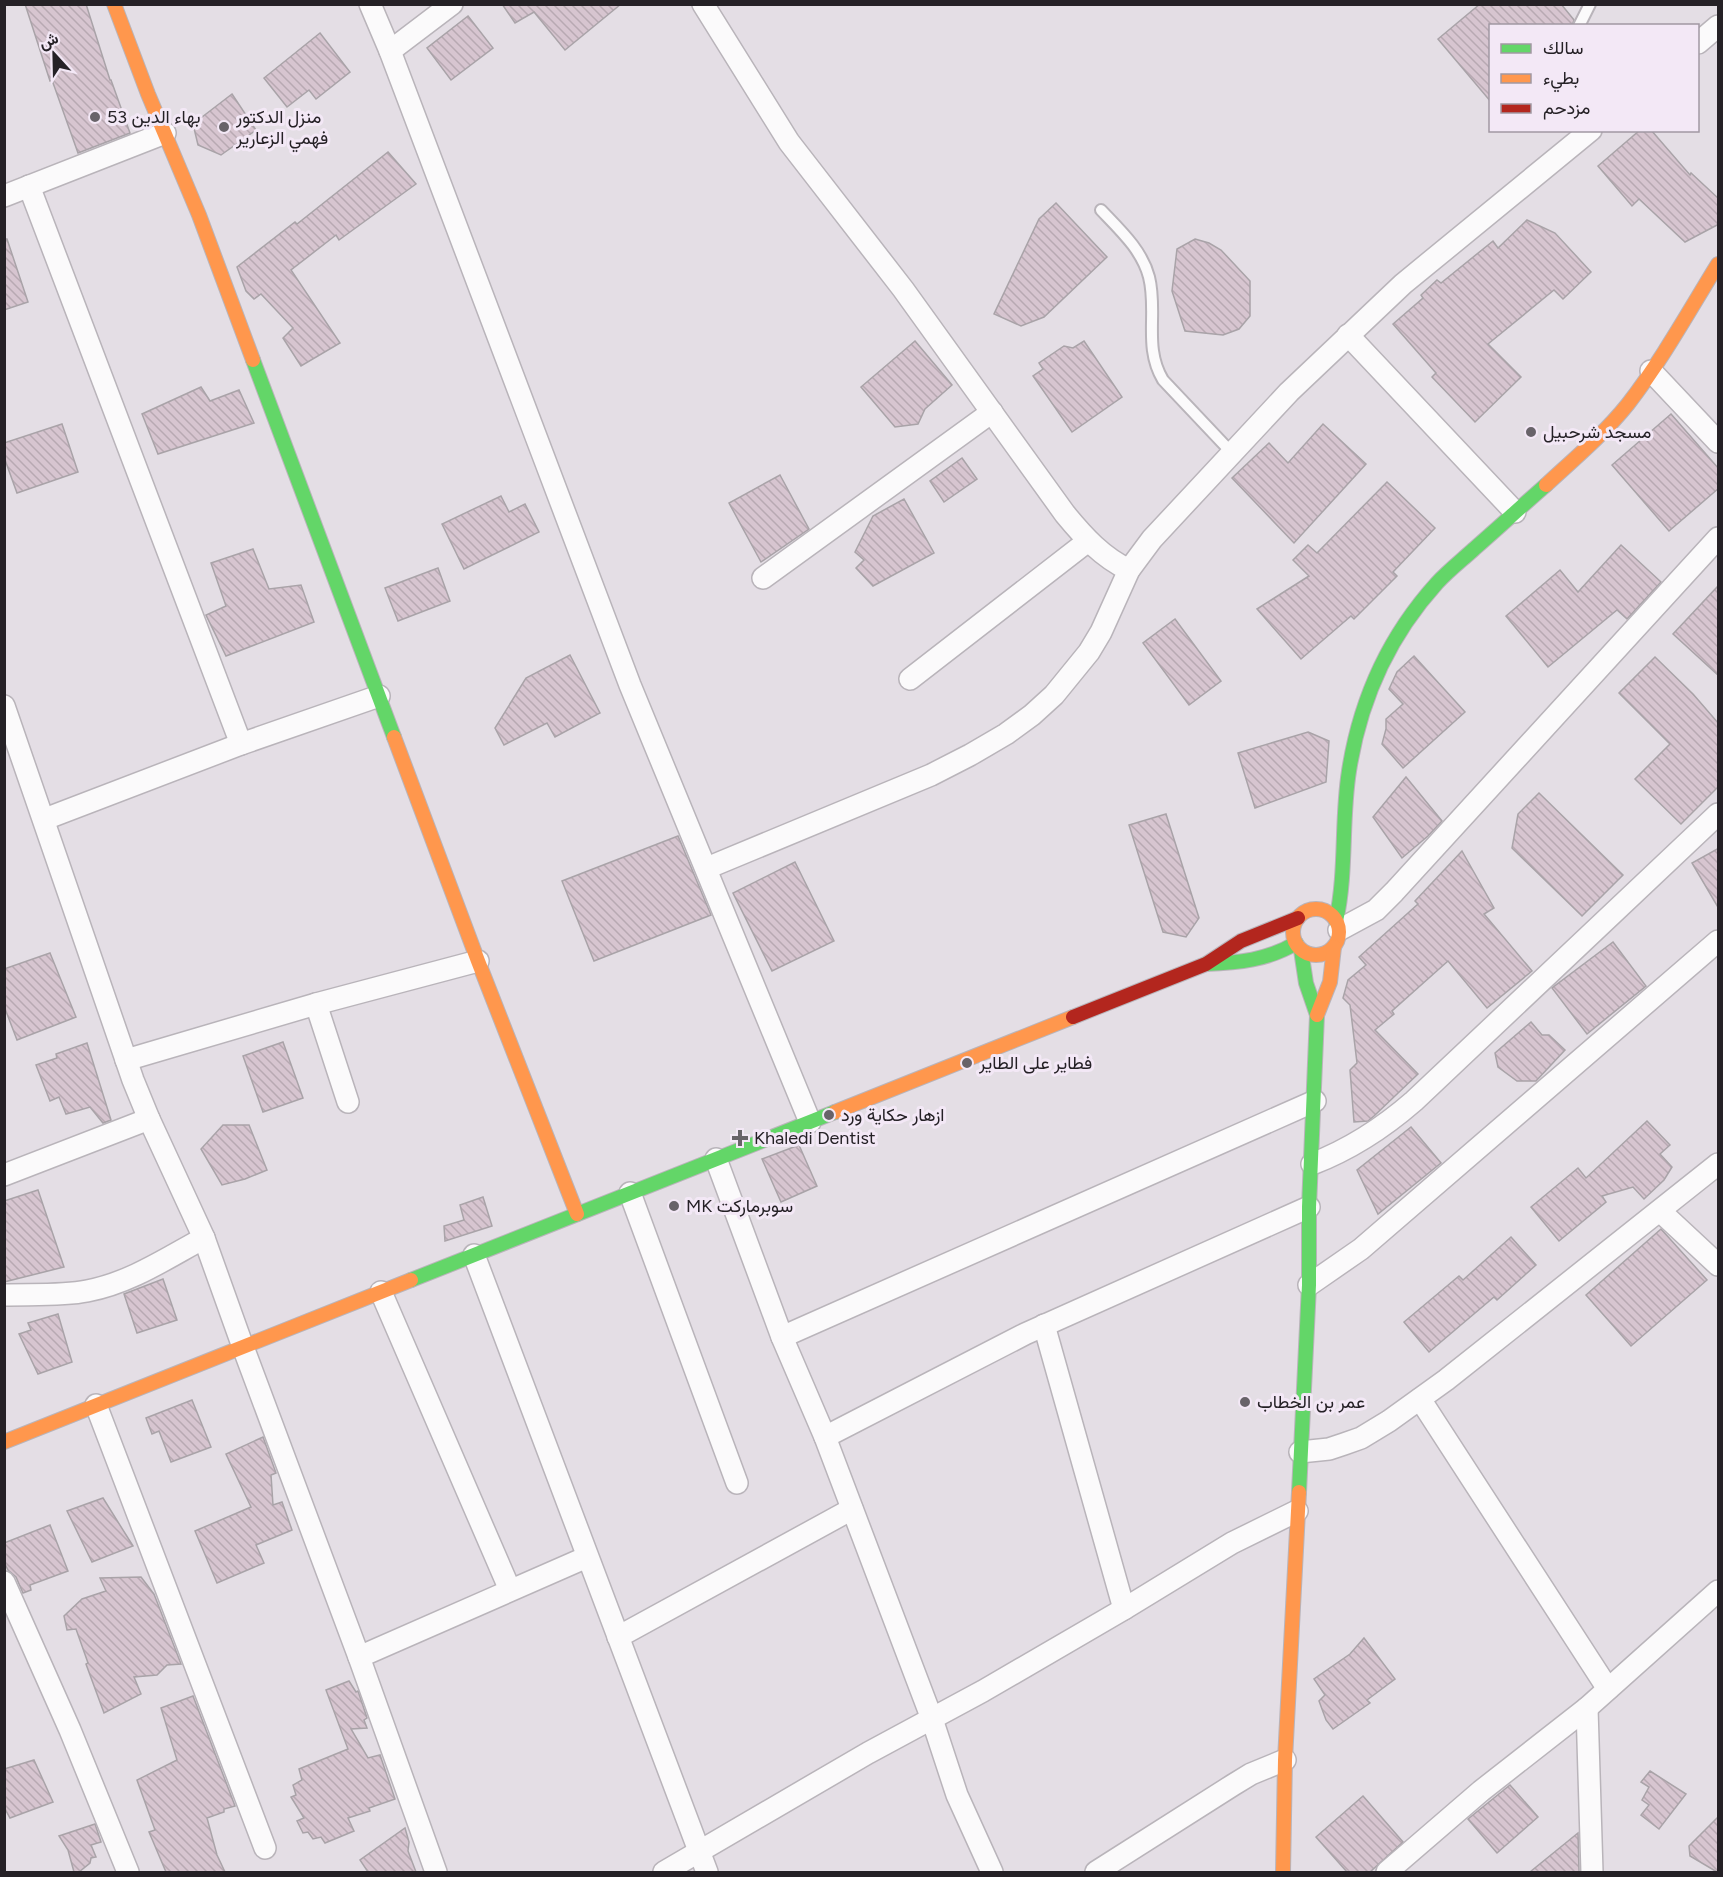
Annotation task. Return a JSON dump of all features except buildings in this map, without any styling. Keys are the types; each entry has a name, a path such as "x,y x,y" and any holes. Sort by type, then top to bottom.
{"street":[{"path":"114,4 200,215 478,961 577,1214"},
{"path":"370,4 390,51 630,685 810,1122"},
{"path":"390,51 452,4"},
{"path":"703,4 789,142 890,270 1088,541 1108,559 1129,570"},
{"path":"1699,42 1719,26"},
{"path":"706,868 931,775 1006,734 1032,715 1073,675 1101,632 1129,570 1152,539 1289,393 1348,335 1434,258 1589,132"},
{"path":"4,196 165,133"},
{"path":"29,186 241,744"},
{"path":"1317,1015 1329,988 1334,962 1343,887 1345,808 1350,756 1364,703 1389,648 1420,604 1458,563 1601,433 1628,405 1719,264"},
{"path":"1348,335 1515,512"},
{"path":"1651,371 1719,442"},
{"path":"763,578 992,412"},
{"path":"1206,964 1235,963 1298,947 1309,954 1327,953 1336,933 1364,918 1385,901 1719,538"},
{"path":"910,679 1088,541"},
{"path":"45,819 241,744 379,696"},
{"path":"4,706 45,819 126,1060 149,1119 204,1238 436,1872"},
{"path":"1312,1164 1351,1148 1400,1113 1719,814"},
{"path":"4,1442 1206,964 1241,941 1298,918 1313,909 1345,854"},
{"path":"1313,909 1323,910 1331,915 1336,933"},
{"path":"1283,1872 1285,1760 1309,1285 1317,1015 1293,935 1298,918"},
{"path":"1309,1285 1361,1249 1719,942"},
{"path":"126,1060 316,1004 478,961"},
{"path":"316,1004 348,1102"},
{"path":"782,1337 1315,1101"},
{"path":"4,1175 149,1119"},
{"path":"716,1159 782,1337 825,1437 932,1719 957,1796 992,1872"},
{"path":"1300,1452 1329,1449 1361,1438 1389,1421 1719,1164"},
{"path":"630,1193 737,1483"},
{"path":"825,1437 1044,1325 1310,1207"},
{"path":"1660,1211 1719,1265"},
{"path":"4,1294 84,1292 106,1287 121,1282 204,1238"},
{"path":"474,1255 706,1872"},
{"path":"381,1292 510,1590"},
{"path":"1044,1325 1125,1609"},
{"path":"1420,1399 1608,1689"},
{"path":"96,1405 265,1848"},
{"path":"618,1637 852,1509"},
{"path":"664,1872 868,1753 1125,1609 1232,1543 1297,1511"},
{"path":"359,1657 587,1557"},
{"path":"4,1582 70,1730 128,1872"},
{"path":"1387,1872 1481,1791 1587,1708 1719,1591"},
{"path":"1587,1708 1592,1872"},
{"path":"1096,1872 1251,1774 1285,1760"}],"lane":[{"path":"1580,24 1590,4"},
{"path":"1101,210 1128,239 1145,265 1152,295 1153,358 1156,368 1163,380 1233,453"}],"traffic: fast":[{"path":"253,360 394,737"},
{"path":"1336,921 1342,884 1349,771 1361,719 1379,670 1405,625 1437,583 1546,485"},
{"path":"1206,964 1252,960 1296,943"},
{"path":"1299,1492 1309,1285 1309,1207 1317,1015 1306,983 1301,950"},
{"path":"411,1280 835,1112"}],"traffic: slow":[{"path":"114,4 148,94 199,215 253,360"},
{"path":"1546,485 1599,436 1628,404 1664,353 1718,264"},
{"path":"394,737 478,961 577,1214"},
{"path":"1316,909 1332,916 1339,932 1332,948 1316,955 1300,948 1293,932 1300,916 1316,909"},
{"path":"1317,1015 1330,982 1334,947"},
{"path":"835,1112 1073,1017"},
{"path":"4,1442 411,1280"},
{"path":"1283,1872 1285,1760 1299,1492"}],"traffic: jam":[{"path":"1073,1017 1206,964 1241,941 1298,918"}],"place":[{"name":"بهاء الدين 53","path":"95,117"},
{"name":"منزل الدكتور فهمي الزعارير","path":"224,127"},
{"name":"مسجد شرحبيل","path":"1531,432"},
{"name":"فطاير على الطاير","path":"967,1063"},
{"name":"ازهار حكاية ورد","path":"829,1115"},
{"name":"Khaledi Dentist","path":"740,1138"},
{"name":"MK سوبرماركت","path":"674,1206"},
{"name":"عمر بن الخطاب","path":"1245,1402"}]}
